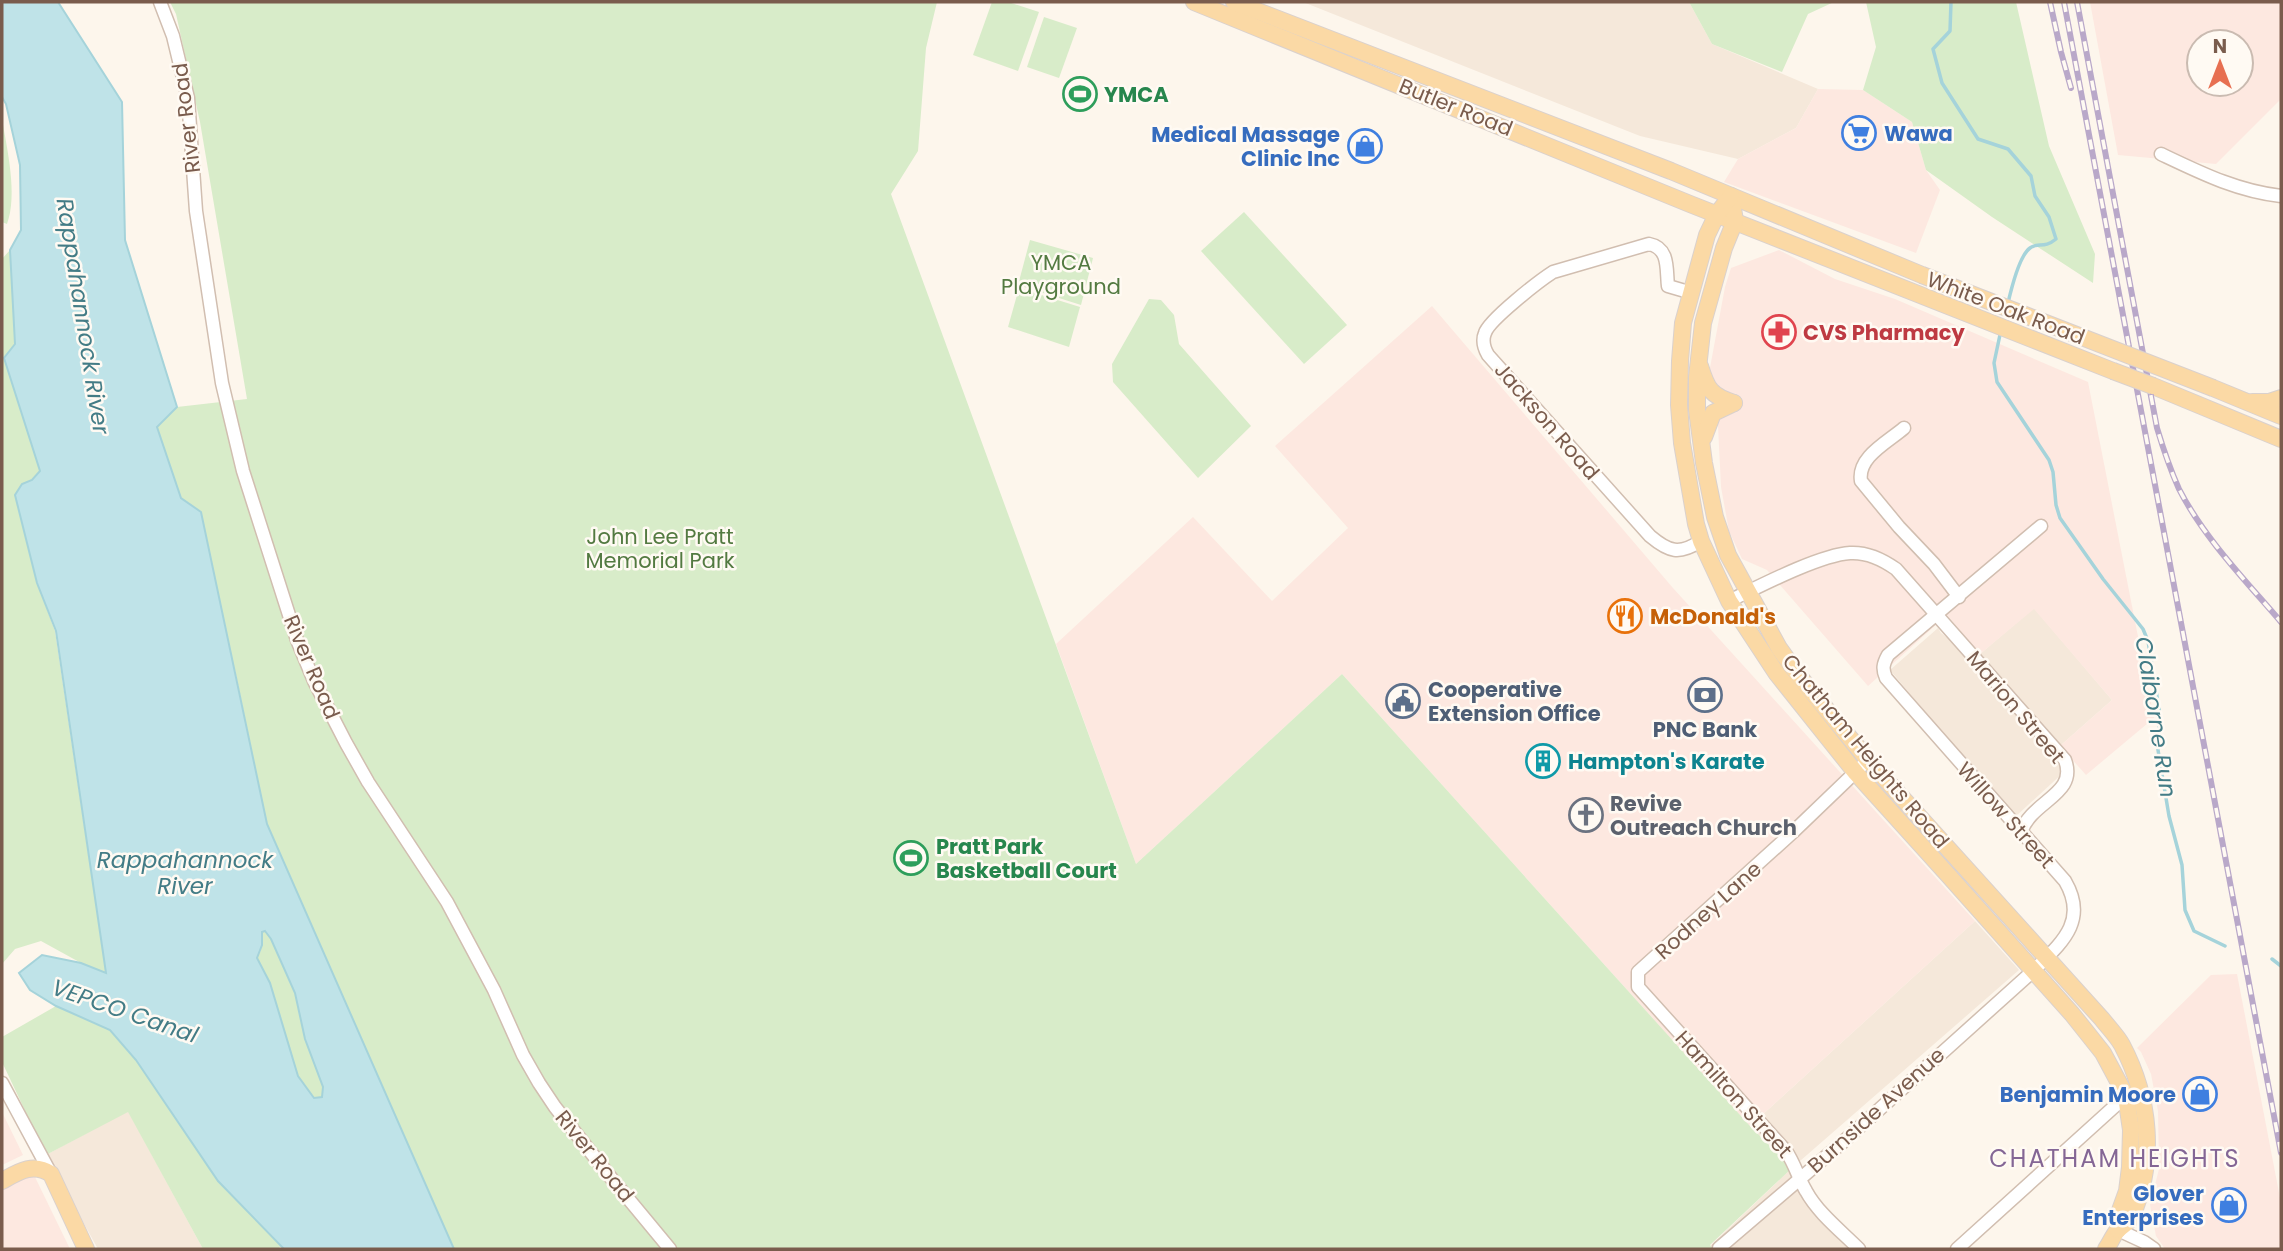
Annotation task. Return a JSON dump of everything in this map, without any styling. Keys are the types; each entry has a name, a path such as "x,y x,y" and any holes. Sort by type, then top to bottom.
{"main road":[{"name":"Butler Road","path":"1194,2 1735,221"},
{"name":"Butler Road","path":"1234,2 1731,196"},
{"name":"Chatham Heights Road","path":"1731,196 1717,214 1707,235 1684,323 1679,405 1686,472 1702,541 1729,601 1777,674 1856,773 2103,1053 2126,1096 2131,1130 2127,1191 2118,1216 2118,1230"},
{"path":"1731,196 1735,221"},
{"name":"White Oak Road","path":"1731,196 1922,275 2281,416"},
{"name":"Chatham Heights Road","path":"1735,221 1724,248 1703,323 1698,358 1697,400 1715,517 1728,555 1779,648 1799,676 1868,760 2047,957 2123,1047 2138,1083 2146,1118 2147,1157 2142,1189 2130,1219 2118,1230 2106,1249"},
{"name":"White Oak Road","path":"1735,221 2281,439"},
{"path":"1698,358 1705,382 1711,391 1734,403 1713,413 1708,421 1702,445"},
{"path":"2249,402 2269,402 2281,398"},
{"path":"2,1181 25,1168 39,1168 51,1174 86,1249"}],"street":[{"name":"River Road","path":"160,2 173,36 188,98 196,211 222,383 243,471 297,640 345,743 447,902 539,1083 670,1249"},
{"path":"2161,154 2238,188 2281,196"},
{"name":"Jackson Road","path":"1692,293 1668,286 1665,255 1657,245 1644,245 1553,272 1489,325 1483,341 1488,355 1650,536 1670,550 1692,548 1702,541"},
{"path":"1905,428 1865,461 1860,474 1861,481 1934,564 1958,597"},
{"path":"1937,615 2041,526"},
{"name":"Marion Street","path":"1729,601 1836,555 1864,554 1876,557 1896,569 2065,760 2068,769 2066,783 2027,818 2021,832"},
{"name":"Willow Street","path":"1937,615 1888,655 1883,666 1886,678 2065,881 2073,899 2070,930 2060,946 2033,971"},
{"name":"Rodney Lane","path":"1638,972 1868,760"},
{"name":"Burnside Avenue","path":"1719,1248 1843,1142 2033,971"},
{"name":"Hamilton Street","path":"1638,972 1638,988 1786,1151 1795,1164 1806,1193 1859,1249"},
{"path":"2,1083 51,1174"},
{"path":"1957,1249 2126,1096"},
{"path":"25,1130 33,1159 25,1168"},
{"path":"2118,1230 2154,1249"}],"shaded area":[{"path":"1303,2 1689,2 1712,44 1818,89 1796,128 1738,159 1640,136"},
{"path":"2090,2 2281,2 2281,99 2216,164 2118,155"},
{"path":"1818,89 1863,90 1912,122 1926,170 1940,190 1916,253 1724,182 1738,159 1796,128"},
{"path":"1779,250 1835,279 1895,299 2088,382 2154,718 2086,775 2060,746 2112,700 2034,609 1980,654 1947,615 1868,686 1767,570 1742,559 1729,531 1721,487 1716,385 1709,373 1731,268"},
{"path":"1432,306 1673,588 1975,921 1750,1126 1342,674 1136,864 1056,644 1193,517 1272,601 1348,528 1275,446"},
{"path":"2034,608 2112,700 2060,746 1980,654"},
{"path":"1938,628 1960,647 2064,772 2014,818 1890,670"},
{"path":"1975,921 2019,970 1792,1168 1750,1126"},
{"path":"2237,974 2281,1203 2281,1249 2165,1249 2156,1236 2150,1205 2159,1169 2158,1111 2151,1074 2137,1048 2211,975"},
{"path":"128,1111 203,1249 98,1249 46,1155"},
{"path":"2,1112 23,1155 2,1165"},
{"path":"1792,1168 1803,1198 1853,1249 1713,1249 1710,1246"},
{"path":"33,1173 70,1249 2,1249 2,1190"}],"green space":[{"name":"John Lee Pratt Memorial Park","path":"170,2 937,2 926,48 918,151 891,194 1136,864 1342,674 1750,1126 1792,1168 1710,1245 1713,1249 454,1249 267,824 235,670 157,427 177,407 247,399 200,122 176,14"},
{"path":"992,2 1008,2 1039,12 1018,71 973,55"},
{"path":"1689,2 1834,2 1808,14 1782,72 1712,44"},
{"path":"1866,2 2016,2 2049,146 2095,254 2093,283 1926,170 1912,122 1863,90 1876,47"},
{"name":"YMCA","path":"1044,17 1077,28 1059,78 1027,67"},
{"path":"2,119 12,186 7,224 2,222"},
{"path":"1244,212 1347,325 1304,364 1201,251"},
{"name":"YMCA Playground","path":"1030,240 1093,258 1081,305 1018,285"},
{"path":"10,250 15,344 40,471 32,480 22,484 15,495 37,583 55,631 106,973 41,941 15,949 2,964 2,259"},
{"path":"1019,288 1080,307 1069,347 1008,327"},
{"path":"1149,299 1161,300 1174,315 1179,344 1251,426 1198,478 1113,382 1112,364"},
{"path":"265,931 295,993 305,1039 323,1087 323,1097 313,1098 305,1088 292,1060 270,983 257,958 261,950 262,932"},
{"path":"56,1006 110,1030 136,1059 218,1181 282,1246 277,1249 203,1249 128,1112 46,1155 2,1062 2,1037"}],"water":[{"name":"Rappahannock River","path":"2,2 58,2 122,102 125,240 177,407 157,427 181,498 201,512 267,824 454,1249 284,1249 218,1181 136,1060 110,1030 56,1006 30,990 19,973 42,955 81,963 106,973 56,631 37,583 15,495 22,484 32,480 40,471 4,358 15,344 10,250 21,230 20,165 2,97","holes":["265,931 295,993 305,1039 323,1087 322,1097 314,1098 298,1076 270,983 257,958 262,945 262,932"]}],"waterway":[{"name":"Claiborne Run","path":"1951,2 1950,31 1933,49 1942,83 1978,139 2008,149 2031,176 2035,196 2049,217 2056,239 2048,244 2033,246 2026,252 2016,274 2008,303"},
{"name":"Claiborne Run","path":"2001,330 1994,363 1997,382 2049,460 2060,518 2143,629 2148,641 2160,715 2158,750 2169,816 2182,865 2185,910 2194,931 2225,946"},
{"name":"Claiborne Run","path":"2272,959 2281,966"}],"railway":[{"path":"2050,2 2071,88"},
{"path":"2064,2 2281,1153"},
{"path":"2077,2 2157,428 2179,489 2189,507 2226,558 2281,622"}],"place":[{"name":"YMCA","path":"1080,94"},
{"name":"Wawa","path":"1859,133"},
{"name":"Medical Massage Clinic Inc","path":"1365,146"},
{"name":"CVS Pharmacy","path":"1779,332"},
{"name":"McDonald's","path":"1625,616"},
{"name":"PNC Bank","path":"1705,695"},
{"name":"Cooperative Extension Office","path":"1403,701"},
{"name":"Hampton's Karate","path":"1543,761"},
{"name":"Revive Outreach Church","path":"1586,815"},
{"name":"Pratt Park Basketball Court","path":"911,858"},
{"name":"Benjamin Moore","path":"2200,1094"},
{"name":"Glover Enterprises","path":"2229,1205"}],"district":[{"name":"CHATHAM HEIGHTS","path":"2115,1158"}],"water label":[{"name":"VEPCO Canal","path":"125,1011"}]}
